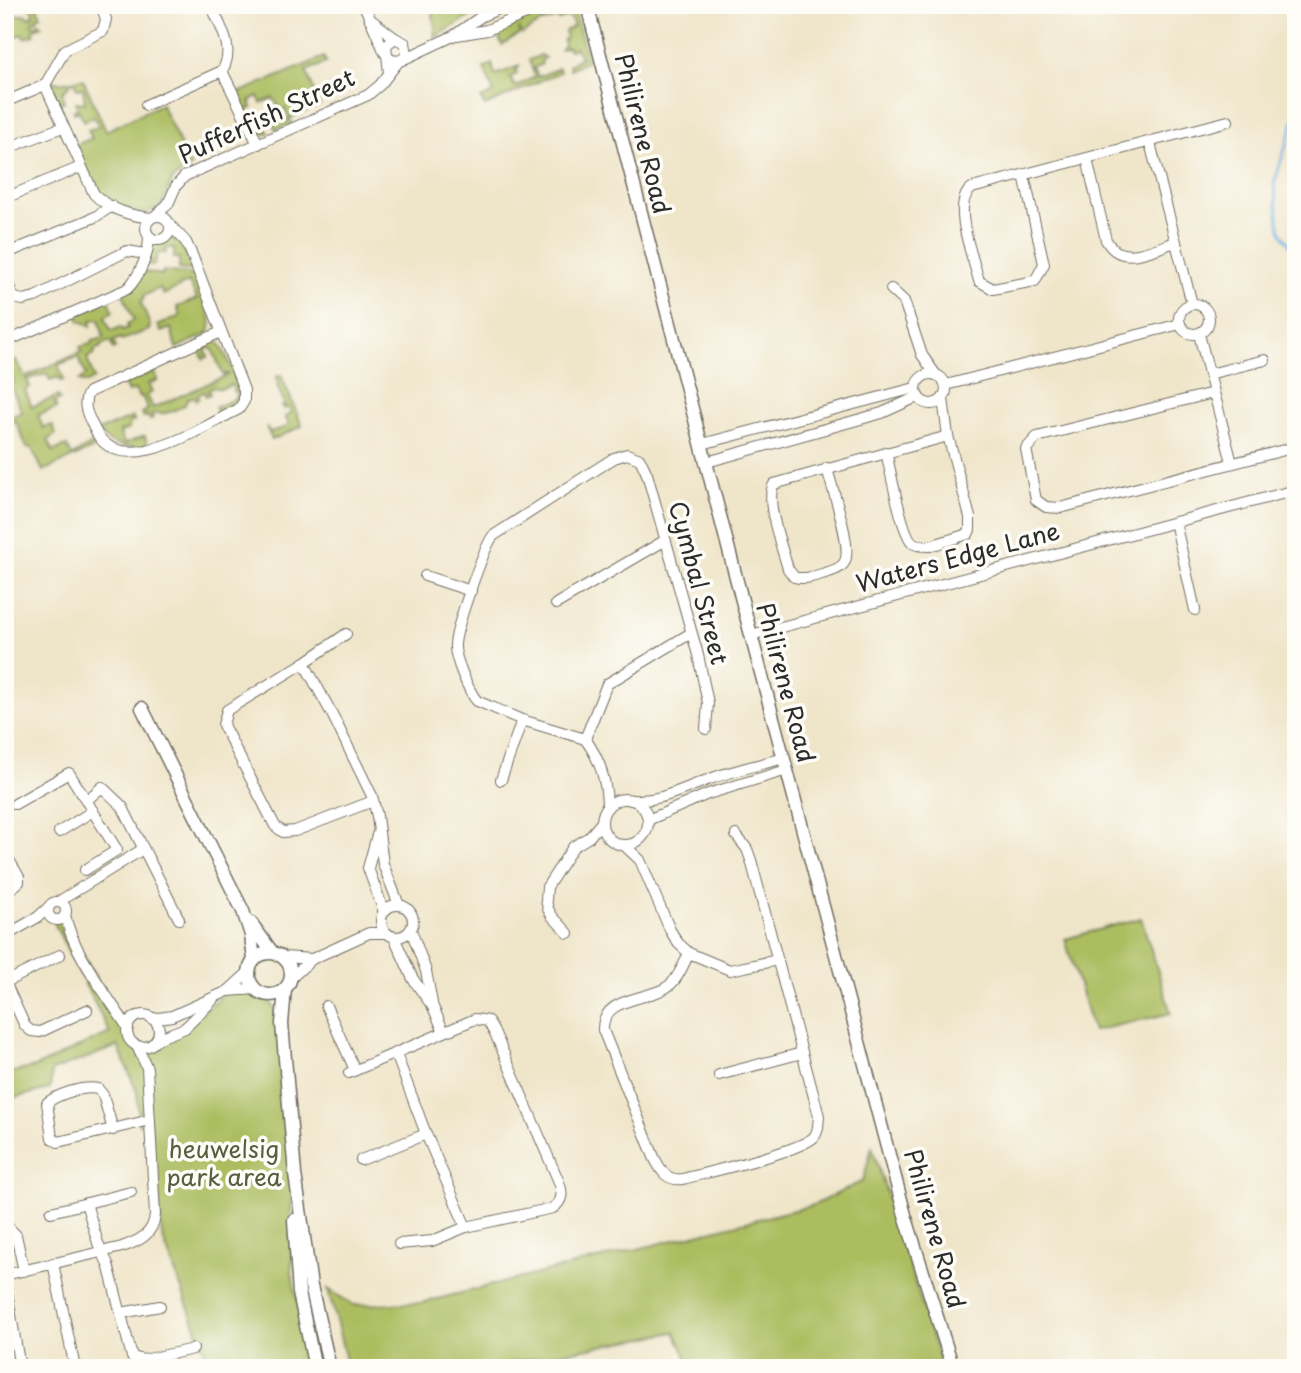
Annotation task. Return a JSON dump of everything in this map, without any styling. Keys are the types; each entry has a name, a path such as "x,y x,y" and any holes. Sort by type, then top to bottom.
{"street":[{"path":"5,102 45,85 65,50 103,31 106,19 101,5"},
{"path":"146,105 222,71 227,63 228,45 211,5"},
{"name":"Pufferfish Street","path":"364,5 386,55 389,73"},
{"name":"Pufferfish Street","path":"400,60 453,36 482,16 508,5"},
{"name":"Pufferfish Street","path":"453,36 487,30 548,5"},
{"name":"Philirene Road","path":"587,5 905,1214 953,1368"},
{"path":"370,19 400,41"},
{"path":"400,60 386,55 388,42 400,41 426,48"},
{"name":"Pufferfish Street","path":"5,342 123,291 135,280 160,231 153,217 168,204 184,176 368,95 380,85 408,50 400,41"},
{"path":"222,71 258,144"},
{"path":"45,85 94,194 160,231 182,237 192,255 244,390 244,401 239,409 146,452 124,451 100,439 85,406 89,392 220,332"},
{"path":"1024,175 1044,264 1035,281 993,289 979,281 961,211 964,196 972,188 1087,159 1150,144 1228,121"},
{"path":"5,149 63,127"},
{"path":"1150,144 1192,304"},
{"path":"1087,159 1107,240 1114,252 1126,256 1176,242"},
{"path":"5,198 81,167"},
{"path":"160,231 168,204"},
{"path":"5,254 95,217 112,206"},
{"path":"135,217 162,216 160,231"},
{"path":"5,278 10,300 23,300 35,297 127,251 148,251"},
{"path":"891,289 904,301 922,355 946,385 946,393 938,402 924,403 916,392"},
{"path":"1192,304 1204,307 1209,315 1208,327 1199,334 1188,333 1180,324 1182,310 1192,304"},
{"path":"946,385 1180,324"},
{"path":"1199,334 1232,463"},
{"path":"707,462 882,413 916,392 921,377 922,355"},
{"path":"1209,374 1265,360"},
{"path":"921,377 936,375"},
{"path":"702,444 916,392"},
{"path":"1213,393 1037,437 1027,449 1033,492 1041,504 1060,508 1288,449"},
{"path":"886,452 907,534 913,543 924,547 965,536 970,530 970,517 938,402"},
{"path":"763,428 768,445"},
{"path":"827,468 846,542 846,559 844,565 835,570 811,578 798,579 788,569 772,508 771,489 779,481 886,452 948,436"},
{"name":"Cymbal Street","path":"471,591 486,546 498,531 614,458 632,455 643,463 691,633 708,703 706,729"},
{"name":"Waters Edge Lane","path":"751,635 1296,490"},
{"path":"1175,523 1195,610"},
{"path":"556,604 664,541"},
{"path":"425,576 471,591 455,645 473,697 483,706 584,739 591,747 607,781 644,810 648,820 647,830 635,843 624,845"},
{"path":"584,739 607,684 691,633"},
{"path":"346,634 227,710 223,720 226,732 275,826 283,832 295,831 373,801"},
{"path":"304,663 332,714 373,801 382,860 399,905"},
{"path":"142,708 243,911 252,939 252,984 261,992 282,1024"},
{"path":"501,780 522,720"},
{"path":"607,808 615,802 665,798 712,778 785,764"},
{"path":"648,820 785,764"},
{"path":"15,804 69,773 117,850 85,870"},
{"path":"712,778 715,792"},
{"path":"568,933 552,916 545,893 549,882 573,847 589,837 602,822 607,808 607,781"},
{"path":"87,800 102,787 122,806 179,919"},
{"path":"59,832 93,811"},
{"path":"602,822 610,839"},
{"path":"379,831 368,864 382,915 381,923 413,979 433,1007 444,1032"},
{"path":"689,953 671,984 612,1008 603,1021 603,1030 664,1175 673,1179 683,1179 789,1149 814,1136 818,1128 819,1116 751,860 747,849 736,835"},
{"path":"589,837 610,839 624,845 640,860 670,930 681,948 730,970 778,960"},
{"path":"640,860 641,838"},
{"path":"59,913 68,895 143,849"},
{"path":"5,853 19,877 19,882 5,893"},
{"path":"374,884 389,877"},
{"path":"228,991 275,995 312,959 369,933 391,906 399,905 407,908 411,915 411,930 426,971 433,1007"},
{"path":"243,911 290,966 282,1024 295,1174 307,1266 330,1368"},
{"path":"5,936 38,917 59,913"},
{"path":"20,1368 5,1278 24,1270 139,1240 148,1234 154,1225 146,1068 137,1046 129,1039 128,1028 99,987 59,913"},
{"path":"369,933 403,936 411,930"},
{"path":"60,955 5,982 25,1026 31,1031 40,1031 87,1010"},
{"path":"114,1005 141,1016 172,1016 228,991 259,956 312,959"},
{"path":"405,963 421,956"},
{"path":"137,1046 144,1047 184,1028 214,998"},
{"path":"327,1006 352,1071 474,1019 485,1020 490,1025 562,1193 554,1208 466,1227 432,1241 400,1244"},
{"path":"128,1028 132,1020 141,1016"},
{"path":"156,1040 172,1016"},
{"path":"146,1068 159,1028 152,1018"},
{"path":"719,1075 802,1053"},
{"path":"396,1054 426,1134 466,1227"},
{"path":"113,1130 103,1095 98,1089 80,1090 47,1103 52,1138 55,1141 113,1130 150,1120"},
{"path":"361,1160 426,1134"},
{"path":"295,1174 294,1238 298,1285 315,1368"},
{"path":"51,1212 131,1192"},
{"path":"86,1203 134,1360 193,1349"},
{"path":"5,1229 16,1234 24,1270"},
{"path":"53,1263 75,1368"},
{"path":"121,1313 160,1306"}],"green space":[{"path":"5,5 12,5 15,16 26,15 30,18 34,15 30,5 36,5 41,16 37,21 33,21 32,25 39,23 42,26 33,30 35,35 24,38 22,34 7,40 5,45"},
{"path":"431,5 498,5 471,16 434,38"},
{"path":"559,5 581,5 582,11 575,12 587,61 570,69 569,65 581,57 576,48 561,49 566,38 565,31 574,26 569,16 544,22 542,18 542,22 522,34 518,28 520,33 502,45 496,30"},
{"path":"541,55 545,58 541,60 542,64 534,68 538,77 559,68 560,72 485,106 481,99 494,93 484,68 492,64 495,75 520,66 516,70 517,74 510,77 515,87 535,77 529,60"},
{"path":"324,57 326,63 306,71 320,105 290,118 292,123 276,130 271,119 278,115 282,122 289,119 285,109 281,110 273,98 261,103 258,96 250,100 252,108 247,110 254,126 236,94"},
{"path":"83,79 106,131 161,104 191,167 173,179 160,208 145,213 133,212 98,195 74,146 92,138 88,130 99,126 94,117 84,121 79,111 74,113 78,108 76,102 85,103 83,88 77,89 74,82 69,83 62,92 64,102 55,103 54,94 49,87 53,80 57,83"},
{"path":"254,127 265,127 269,134 258,134"},
{"path":"167,238 181,245 193,270 179,269 179,258 174,258 174,248 167,248 166,253 158,253 154,265 146,264 153,244"},
{"path":"143,271 162,275 163,271 195,275 211,320 208,334 176,348 171,328 161,332 158,325 180,316 177,307 197,299 189,282 163,295 160,288 145,295 141,303 150,325 149,330 113,341 116,348 113,349 110,341 101,345 94,350 95,354 87,358 94,379 86,383 79,381 86,375 78,357 58,365 64,380 60,381 58,377 50,380 47,374 27,379 30,387 25,390 32,407 58,396 60,400 54,402 57,408 38,415 43,428 52,425 56,434 48,440 53,451 67,446 72,456 92,444 94,446 43,471 31,447 27,448 16,421 5,426 5,410 9,418 22,412 10,384 14,382 12,377 8,379 5,360 7,364 16,360 25,377 82,352 80,347 104,338 99,319 91,320 91,326 80,321 77,315 109,300 113,311 105,317 110,329 128,328 127,324 134,320 123,294"},
{"path":"214,340 220,344 234,374 239,391 237,406 220,415 215,408 236,396 232,385 220,389 214,387 208,390 210,394 206,396 204,392 197,395 199,398 196,400 193,396 187,399 185,405 175,410 152,414 153,418 150,420 148,416 144,417 142,413 148,410 142,396 139,397 135,390 128,392 124,384 154,371 158,380 148,384 152,392 147,395 153,408 228,375 223,375 212,348 205,349 208,357 203,359 199,348"},
{"path":"281,375 302,426 272,440 266,427 270,432 287,427 289,424 285,417 291,413 289,407 284,409 282,406 285,405 276,377"},
{"path":"133,417 134,421 130,422 129,429 120,432 124,444 145,436 148,447 114,444 98,431"},
{"path":"1141,918 1171,1013 1093,1031 1065,939"},
{"name":"heuwelsig park area","path":"55,919 67,926 147,1068 153,1044 182,1029 228,991 268,997 279,1018 295,1177 291,1210 292,1274 311,1368 157,1368 206,1355 162,1236 150,1121 139,1124 137,1092 118,1046 52,1071 50,1089 5,1100 5,1074 35,1067 110,1033 55,925"},
{"path":"872,1147 942,1368 691,1368 675,1332 482,1368 348,1368 328,1289 353,1305 421,1303 814,1205 863,1181"}],"waterway":[{"path":"1289,5 1296,65"},
{"path":"1296,114 1274,184 1280,230 1296,255"}]}
